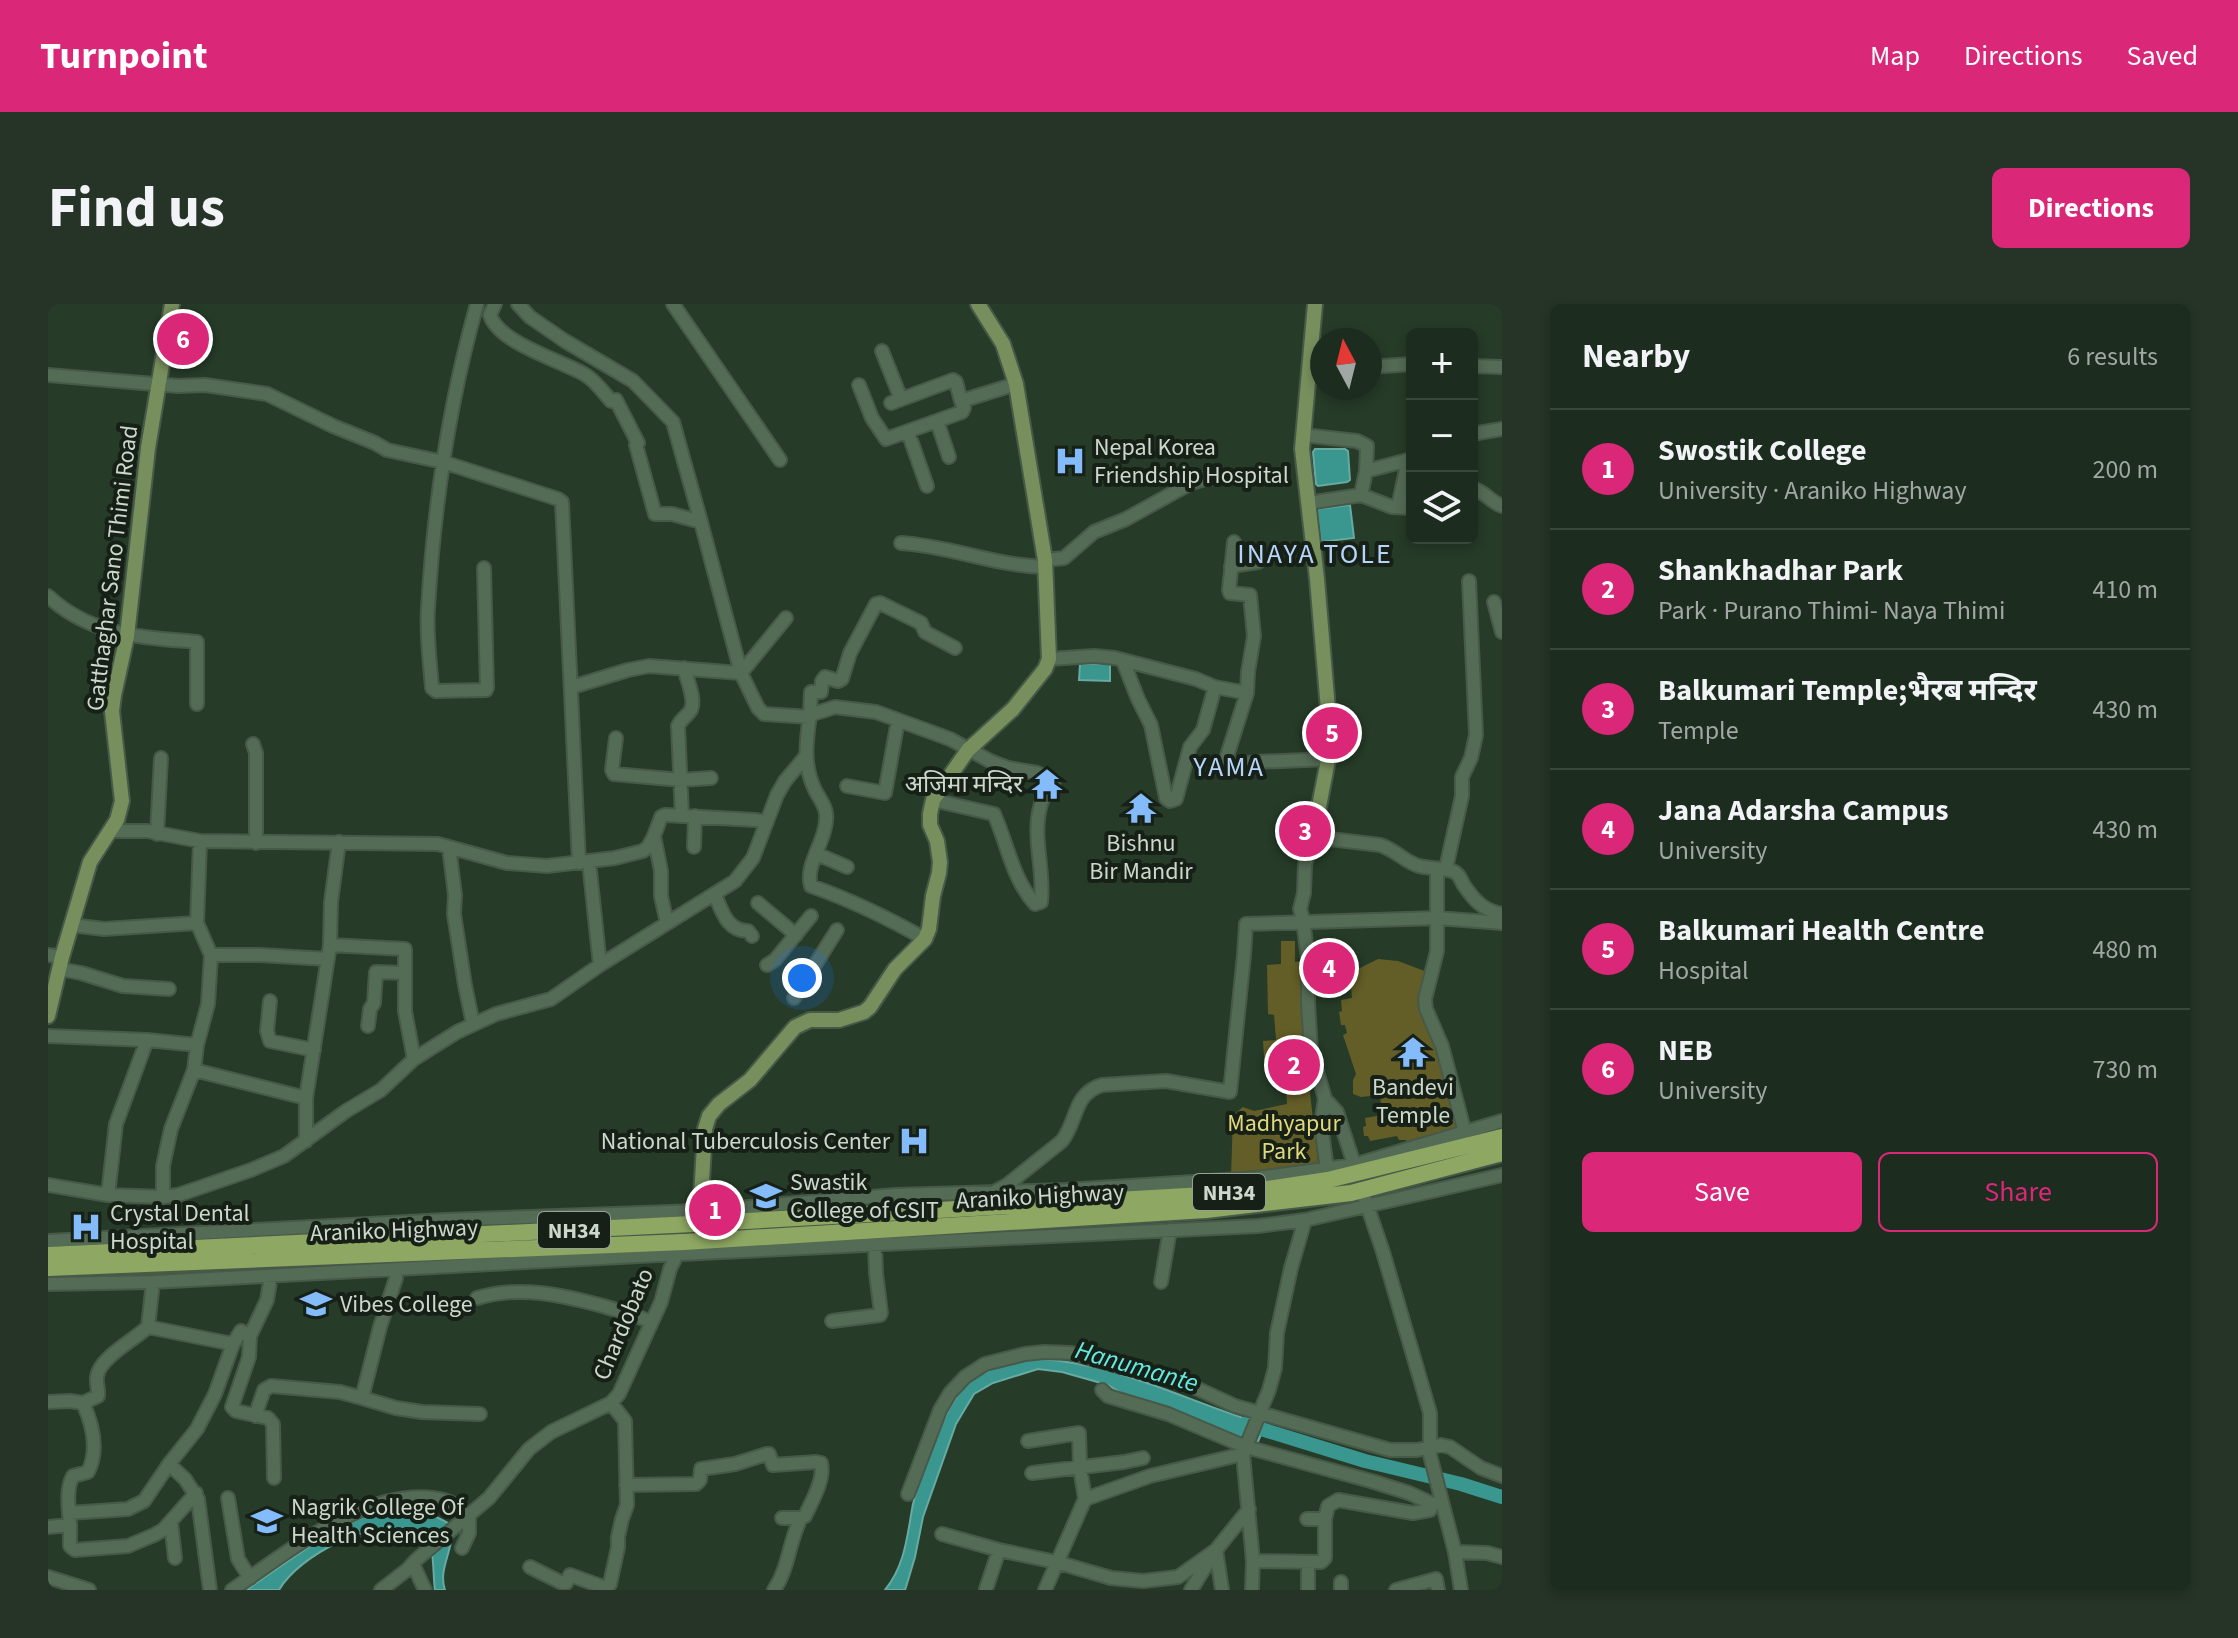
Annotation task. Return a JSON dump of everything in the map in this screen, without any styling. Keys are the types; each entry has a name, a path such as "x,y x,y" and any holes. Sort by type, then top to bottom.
{"highway":[{"name":"Araniko Highway","path":"48,1255 696,1218 1114,1201 1267,1189 1328,1174 1360,1184 1502,1137"},
{"name":"Araniko Highway","path":"48,1268 680,1248 1206,1210 1278,1203 1502,1153"}],"main road":[{"name":"Gatthaghar Sano Thimi Road","path":"48,1016 56,960 71,925 90,862 120,812 122,801 112,711 127,636 144,481 172,304"},
{"path":"696,1218 701,1197 705,1129 712,1112 750,1080 795,1027 810,1020 839,1020 864,1012 895,969 925,939 939,873 939,852 930,825 933,800 968,750 1013,709 1045,669 1049,659 1045,564 1016,384 1003,344 978,304"},
{"path":"1315,304 1315,328"},
{"path":"1310,396 1303,435 1331,745 1313,837"}],"street":[{"path":"477,304 463,352 443,462 427,610 432,688 436,691 487,688 484,568"},
{"path":"495,304 490,315 493,324 513,339 588,376 611,401 616,400 638,443 636,445 655,514 672,514 701,522"},
{"path":"518,304 530,317 565,341 633,381 673,422 741,673 764,714 810,716 835,707 876,712 950,739 1008,768 1037,773 1054,781 1041,803 1038,847 1042,872 1041,902 1035,904 1013,868 994,814 933,800"},
{"path":"673,304 780,460"},
{"path":"859,385 872,418 886,439 964,410 953,380 896,401 882,351"},
{"path":"1382,366 1406,364"},
{"path":"1478,366 1502,367"},
{"path":"48,375 178,386 205,385 267,394 387,450 443,462 562,502 584,862 600,965"},
{"path":"961,401 1016,384"},
{"path":"937,421 949,457"},
{"path":"1478,433 1502,429"},
{"path":"908,432 927,486"},
{"path":"1303,435 1357,441 1367,446 1361,495"},
{"path":"1366,471 1406,461"},
{"path":"901,543 954,550 1020,567 1045,564 1064,558 1094,532 1126,519 1191,483 1220,478"},
{"path":"1398,507 1406,483"},
{"path":"1478,490 1502,506"},
{"path":"1308,503 1361,495 1392,507 1406,508"},
{"path":"1234,542 1229,590 1230,593 1250,595 1254,636 1247,693 1225,762 1329,759"},
{"path":"1231,566 1258,562"},
{"path":"1465,1133 1442,1046 1426,1009 1425,999 1437,951 1442,869 1462,796 1462,777 1471,758 1476,735 1469,581"},
{"path":"48,596 89,624 127,636 197,642 197,704"},
{"path":"1494,602 1502,632"},
{"path":"925,939 855,902 811,886 810,872 825,834 826,813 807,769 806,736 811,692 821,692 825,677 838,681 842,679 850,653 876,604 880,603 921,623 925,632 955,648"},
{"path":"741,673 786,618"},
{"path":"1049,659 1115,658 1215,687 1247,693"},
{"path":"1123,661 1151,725 1166,798 1170,801 1176,799 1190,747 1203,730 1215,687"},
{"path":"572,687 649,666 741,673"},
{"path":"684,668 692,707 678,726 681,780 694,847"},
{"path":"847,786 885,793 898,720"},
{"path":"616,738 614,774 681,780 711,778"},
{"path":"253,744 256,753 256,843"},
{"path":"48,1185 108,1195 163,1197 178,1195 273,1161 381,1090 414,1059 457,1032 496,1014 551,999 735,881 753,858 777,795 806,756"},
{"path":"157,834 161,758"},
{"path":"109,831 139,830 200,841 438,844 507,863 547,866 636,854 648,847 661,817 767,822"},
{"path":"654,836 667,923"},
{"path":"48,1241 445,1220 696,1218 896,1195 1182,1184 1328,1174 1321,1124 1325,1099 1311,1051 1308,959 1300,909 1305,865 1313,837 1380,845 1416,865 1457,873 1473,900 1487,911 1502,914"},
{"path":"163,1197 163,1166 171,1129 194,1070 208,1004 211,955 197,923 200,841"},
{"path":"306,1141 306,1098 330,945 331,902 339,842"},
{"path":"449,847 455,895 454,914 473,1024"},
{"path":"817,854 847,867"},
{"path":"715,895 734,929 748,931 752,936"},
{"path":"758,903 796,935"},
{"path":"767,965 811,916"},
{"path":"993,1192 1007,1185 1062,1141 1069,1132 1079,1102 1093,1088 1166,1081 1230,1092 1246,924 1437,918 1502,923"},
{"path":"71,925 104,929 197,923"},
{"path":"794,998 837,930"},
{"path":"330,945 405,949 405,1011 414,1059"},
{"path":"211,955 328,959"},
{"path":"56,960 81,973 123,986 169,989"},
{"path":"368,1026 374,1003 376,972 405,973"},
{"path":"270,1001 267,1031 270,1041 314,1050"},
{"path":"48,1036 197,1045"},
{"path":"108,1195 116,1124 147,1040"},
{"path":"194,1070 306,1098"},
{"path":"1325,1099 1337,1112 1383,1252 1430,1413 1431,1451 1438,1501 1455,1552 1461,1590"},
{"path":"48,1284 153,1282 397,1269 680,1248 875,1246 1258,1226 1305,1220 1360,1184 1465,1133 1502,1121"},
{"path":"1360,1184 1502,1175"},
{"name":"Chardobato","path":"381,1590 467,1519 489,1498 529,1449 551,1432 611,1403 619,1394 661,1302 670,1269 696,1218"},
{"path":"1252,1590 1253,1561 1245,1448 1275,1368 1277,1333 1305,1220"},
{"path":"1161,1282 1170,1230"},
{"path":"832,1321 880,1315 875,1246"},
{"path":"362,1398 397,1269"},
{"path":"271,1276 267,1300 250,1336 249,1357 232,1407 236,1411 268,1418 273,1424 274,1478"},
{"path":"148,1327 153,1282"},
{"path":"477,1298 509,1291 553,1294 574,1297 651,1322"},
{"path":"48,1402 83,1403 98,1396 97,1373 102,1366 123,1345 148,1327 233,1344"},
{"path":"48,1527 70,1519 136,1506 144,1501 197,1429 241,1331 250,1336"},
{"path":"908,1494 940,1410 965,1377 985,1364 1012,1356 1044,1352 1086,1356 1173,1379 1258,1417 1390,1450 1431,1451 1450,1447 1481,1468 1502,1476"},
{"path":"255,1416 264,1390 271,1386 340,1392 422,1412 480,1414"},
{"path":"1102,1390 1108,1396 1168,1414 1245,1448 1438,1501"},
{"path":"83,1403 94,1432 91,1466 88,1472 73,1476 70,1482 67,1498 72,1549 128,1546 154,1535 171,1522 196,1493"},
{"path":"530,1567 562,1583 566,1583 570,1575 606,1588 610,1584 627,1505 625,1421 611,1403"},
{"path":"1028,1441 1079,1433 1085,1499 1045,1590"},
{"path":"1085,1499 1245,1448"},
{"path":"626,1485 699,1483 701,1469 735,1464 767,1454 773,1465 819,1462 822,1467 820,1480 805,1516 795,1530 791,1551 774,1590"},
{"path":"1032,1473 1143,1458"},
{"path":"169,1464 196,1493 210,1590"},
{"path":"228,1498 238,1559 250,1578"},
{"path":"232,1590 332,1525 377,1505 409,1498 453,1503 467,1519 469,1533 462,1548"},
{"path":"1253,1561 1321,1562 1325,1558 1328,1506 1338,1500 1413,1513 1424,1513 1438,1501"},
{"path":"1191,1590 1216,1550 1249,1509"},
{"path":"782,1518 801,1518"},
{"path":"1307,1519 1325,1519"},
{"path":"171,1522 175,1558"},
{"path":"942,1534 1111,1578 1143,1581 1178,1577 1216,1550"},
{"path":"986,1589 999,1550"},
{"path":"1216,1550 1222,1590"},
{"path":"1455,1552 1502,1557"},
{"path":"1308,1562 1308,1590"},
{"path":"399,1590 414,1563"},
{"path":"414,1563 425,1590"},
{"path":"48,1577 89,1590"},
{"path":"1396,1590 1436,1579 1438,1590"}],"green space":[{"name":"Madhyapur Park","path":"1281,941 1295,941 1295,962 1306,961 1301,1014 1318,1163 1231,1176 1233,1115 1243,1107 1254,1111 1287,1104 1285,1070 1265,1071 1263,1041 1276,1040 1274,1015 1268,1014 1267,965 1281,964"},
{"path":"1378,959 1398,961 1430,973 1422,1000 1463,1130 1408,1145 1406,1140 1399,1140 1397,1136 1370,1141 1368,1136 1364,1136 1365,1118 1382,1115 1380,1095 1361,1097 1353,1094 1356,1074 1339,1012 1342,1011 1341,1000 1352,998 1350,973"},
{"path":"588,1252 302,1271 275,1267 48,1279 48,1275"}],"water":[{"path":"1315,449 1348,451 1350,480 1318,486"},
{"path":"1350,505 1354,538 1321,542 1317,509"},
{"path":"1080,664 1110,664 1110,681 1079,680"},
{"path":"1039,1359 1068,1362 1125,1376 1265,1425 1257,1444 1126,1396 1108,1385 1062,1372 1038,1369 993,1383 974,1394 956,1424 923,1517 905,1590 885,1590 902,1560 924,1466 941,1424 959,1393 983,1373 1016,1362"},
{"path":"397,1507 425,1511 450,1524 451,1541 443,1573 445,1590 435,1590 432,1550 428,1539 416,1532 398,1528 379,1529 339,1542 303,1564 279,1590 246,1590 337,1530 376,1512"}],"waterway":[{"name":"Hanumante","path":"1245,1424 1365,1461 1502,1497"}],"place":[{"name":"NEB","path":"183,339"},
{"name":"Nepal Korea Friendship Hospital","path":"1070,461"},
{"name":"Balkumari Health Centre","path":"1332,733"},
{"name":"अजिमा मन्दिर","path":"1047,784"},
{"name":"Bishnu Bir Mandir","path":"1141,808"},
{"name":"Balkumari Temple;भैरब मन्दिर","path":"1305,831"},
{"name":"Jana Adarsha Campus","path":"1329,968"},
{"name":"Bandevi Temple","path":"1413,1052"},
{"name":"Shankhadhar Park","path":"1294,1065"},
{"name":"National Tuberculosis Center","path":"914,1141"},
{"name":"Swastik College of CSIT","path":"766,1196"},
{"name":"Swostik College","path":"715,1210"},
{"name":"Crystal Dental Hospital","path":"86,1227"},
{"name":"Vibes College","path":"316,1304"},
{"name":"Nagrik College Of Health Sciences","path":"267,1521"}],"district":[{"name":"INAYA TOLE","path":"1315,553"},
{"name":"YAMA","path":"1229,766"}]}
